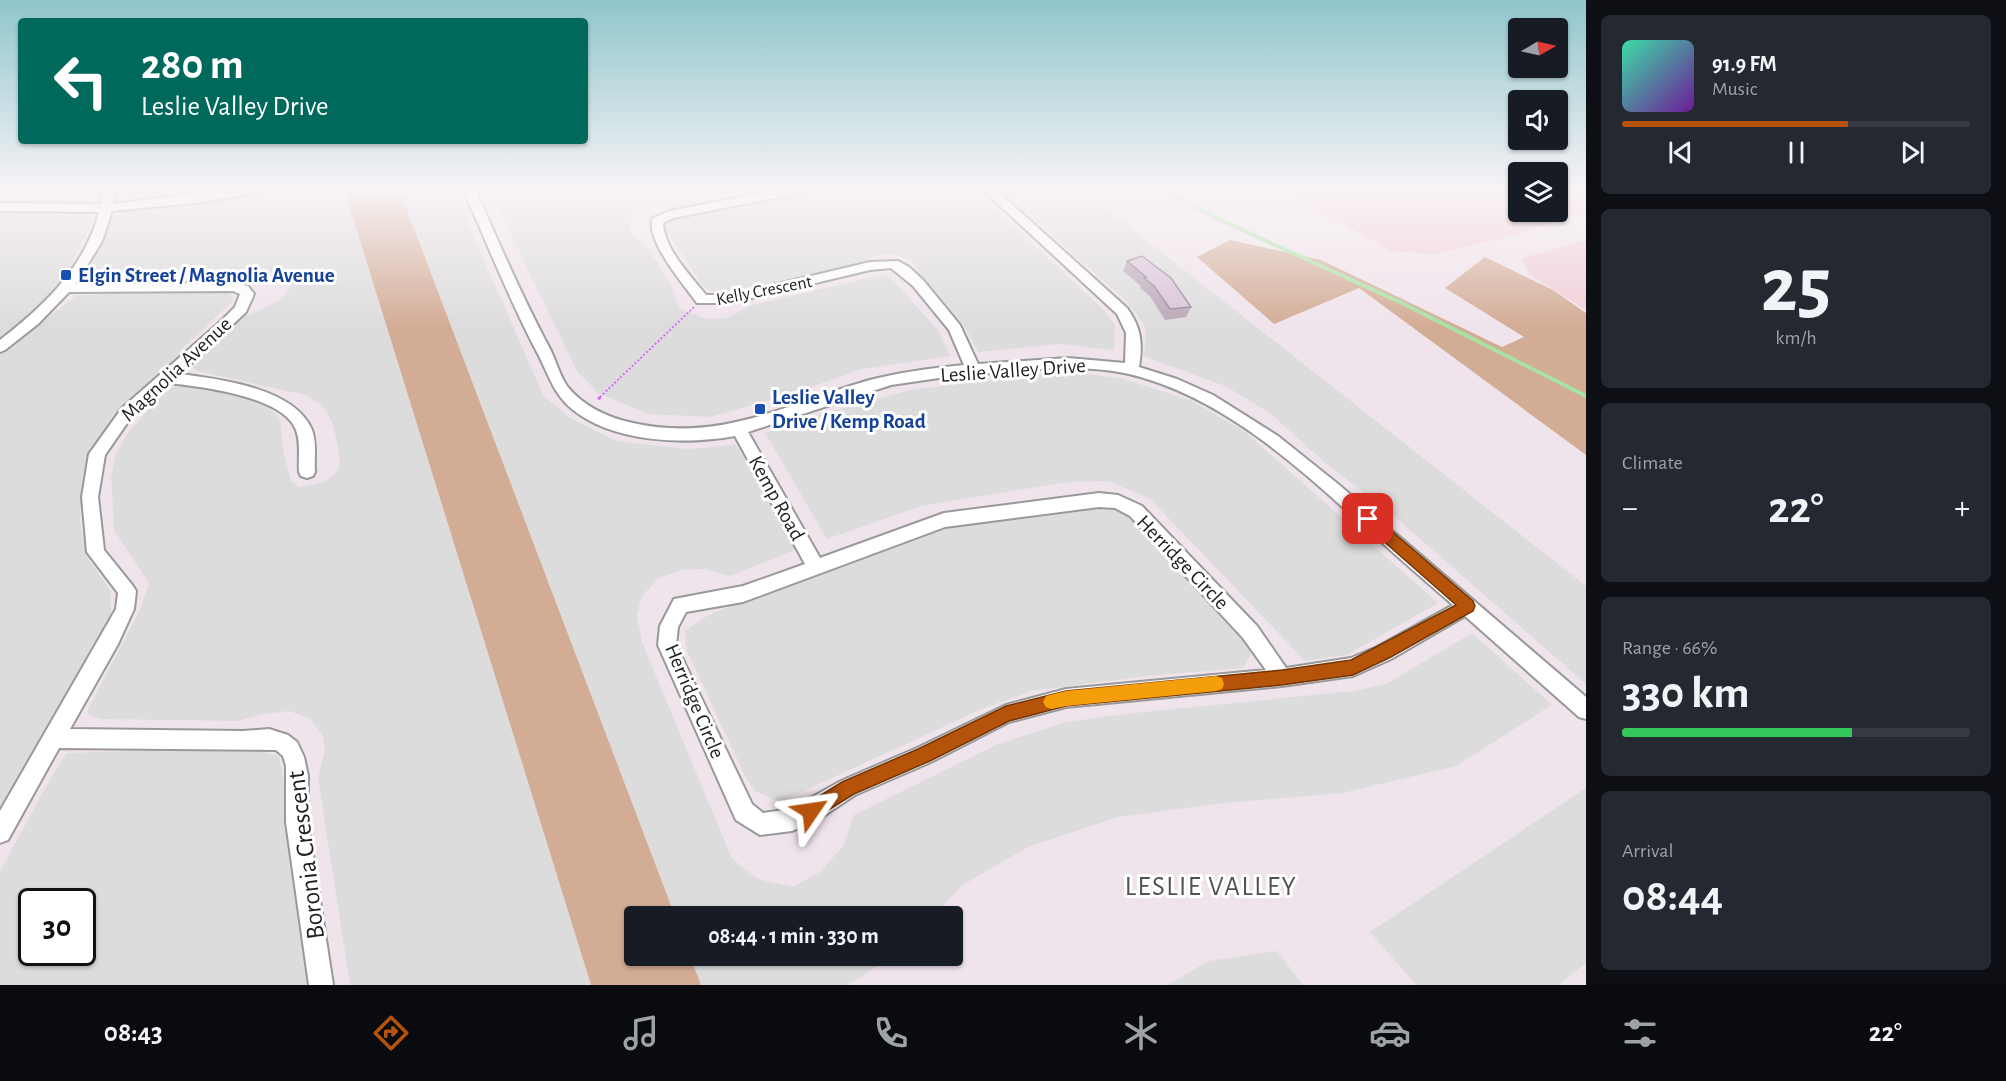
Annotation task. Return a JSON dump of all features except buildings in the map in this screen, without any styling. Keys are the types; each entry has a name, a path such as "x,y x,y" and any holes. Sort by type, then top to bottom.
{"street":[{"path":"0,347 55,302 67,288 97,235"},
{"name":"Leslie Valley Drive","path":"490,235 562,391 580,407 604,421 638,431 662,434 716,433 739,429 855,390 893,380 973,369 1072,362 1131,369 1200,394 1270,435 1586,710"},
{"name":"Kelly Crescent","path":"658,235 702,300 731,300 870,266 893,264 904,270 918,283 956,328 973,369"},
{"path":"1039,235 1115,303 1125,315 1133,327 1135,345 1131,369"},
{"name":"Magnolia Avenue","path":"0,832 111,638 124,609 127,591 96,552 90,497 97,454 127,412 240,309 247,298 243,289 233,287 67,288"},
{"path":"166,377 265,396 285,406 304,428 307,472"},
{"name":"Kemp Road","path":"739,429 816,566"},
{"name":"Herridge Circle","path":"1282,677 1250,632 1136,511 1118,502 1099,500 944,520 743,594 680,605 669,626 667,645 744,812 760,824 792,820 848,788 924,755 1006,714 1066,698 1282,677 1353,668 1467,606"},
{"name":"Boronia Crescent","path":"53,738 243,741 263,739 285,744 291,750 299,782 297,818 321,985"}],"path":[{"path":"598,399 702,300"}],"shaded area":[{"path":"0,235 86,235 64,278 39,306 0,337"},
{"path":"105,235 358,235 591,985 350,985 318,778 325,750 323,736 309,718 289,711 237,721 100,719 88,714 88,709 139,612 149,583 114,530 111,477 116,454 127,434 163,393 174,387 184,386 254,400 269,406 280,419 284,455 291,480 299,487 324,482 334,475 340,465 332,422 323,406 305,395 197,371 193,367 202,358 198,356 240,318 282,298 291,286 286,277 98,282 86,278"},
{"path":"358,235 416,235 671,906 624,906 624,966 694,966 701,985 591,985"},
{"path":"416,235 473,235 543,395 570,418 616,441 688,449 736,445 797,549 730,576 704,569 682,570 659,578 642,596 637,615 642,642 732,859 758,879 793,887 821,871 843,846 854,815 998,744 1066,722 1353,691 1386,684 1472,633 1552,705 1456,766 1343,793 1224,803 1118,817 1028,847 961,886 943,906 671,906"},
{"path":"511,235 632,235 647,246 674,290 676,302 681,309 706,319 727,318 752,305 881,275 890,277 938,330 950,356 862,369 791,394 710,417 648,414 598,393 577,371"},
{"path":"669,235 1023,235 1104,310 1115,326 1114,350 1058,344 978,352 964,325 919,273 912,261 896,254 877,255 863,262 723,294 715,293 704,287"},
{"path":"1051,235 1139,235 1586,586 1586,684 1395,517 1322,460 1270,413 1225,386 1143,356 1145,328 1137,314 1121,296"},
{"path":"1363,235 1516,235 1513,236 1436,254 1391,251"},
{"path":"1230,240 1321,260 1502,347 1524,337 1445,288 1485,257 1553,290 1586,313 1586,455 1359,288 1274,324 1197,257"},
{"path":"1586,240 1586,310 1530,275 1521,259"},
{"path":"224,292 231,295 234,300 181,350 185,352 125,408 98,439 83,477 80,522 88,559 111,591 111,617 0,812 0,355 77,295"},
{"path":"1042,374 1087,374 1124,379 1192,401 1244,431 1438,603 1347,655 1305,661 1150,499 1108,481 1069,482 921,506 827,539 765,433 828,412 910,390"},
{"path":"1110,506 1131,514 1234,625 1251,653 1243,668 1147,676 1032,691 982,709 780,802 755,791 745,776 686,649 685,631 708,615 882,548 943,529 1057,508"},
{"path":"162,750 256,751 279,756 286,791 286,820 314,985 0,985 0,871 49,781 67,753"},
{"path":"1586,788 1586,963 1559,985 1416,985 1370,932"},
{"path":"1277,951 1303,985 1168,985 1208,961"},
{"path":"694,966 877,966 848,985 701,985"}],"waterway":[{"path":"1253,235 1404,304 1586,396"}],"slow traffic":[{"path":"1051,702 1066,698 1216,684"}],"place":[{"name":"Elgin Street / Magnolia Avenue","path":"66,275"},
{"name":"Leslie Valley Drive / Kemp Road","path":"760,409"}],"district":[{"name":"LESLIE VALLEY","path":"1211,886"}],"route":[{"path":"811,811 848,788 924,755 1006,714 1066,698 1353,668 1467,606 1368,519"}]}
